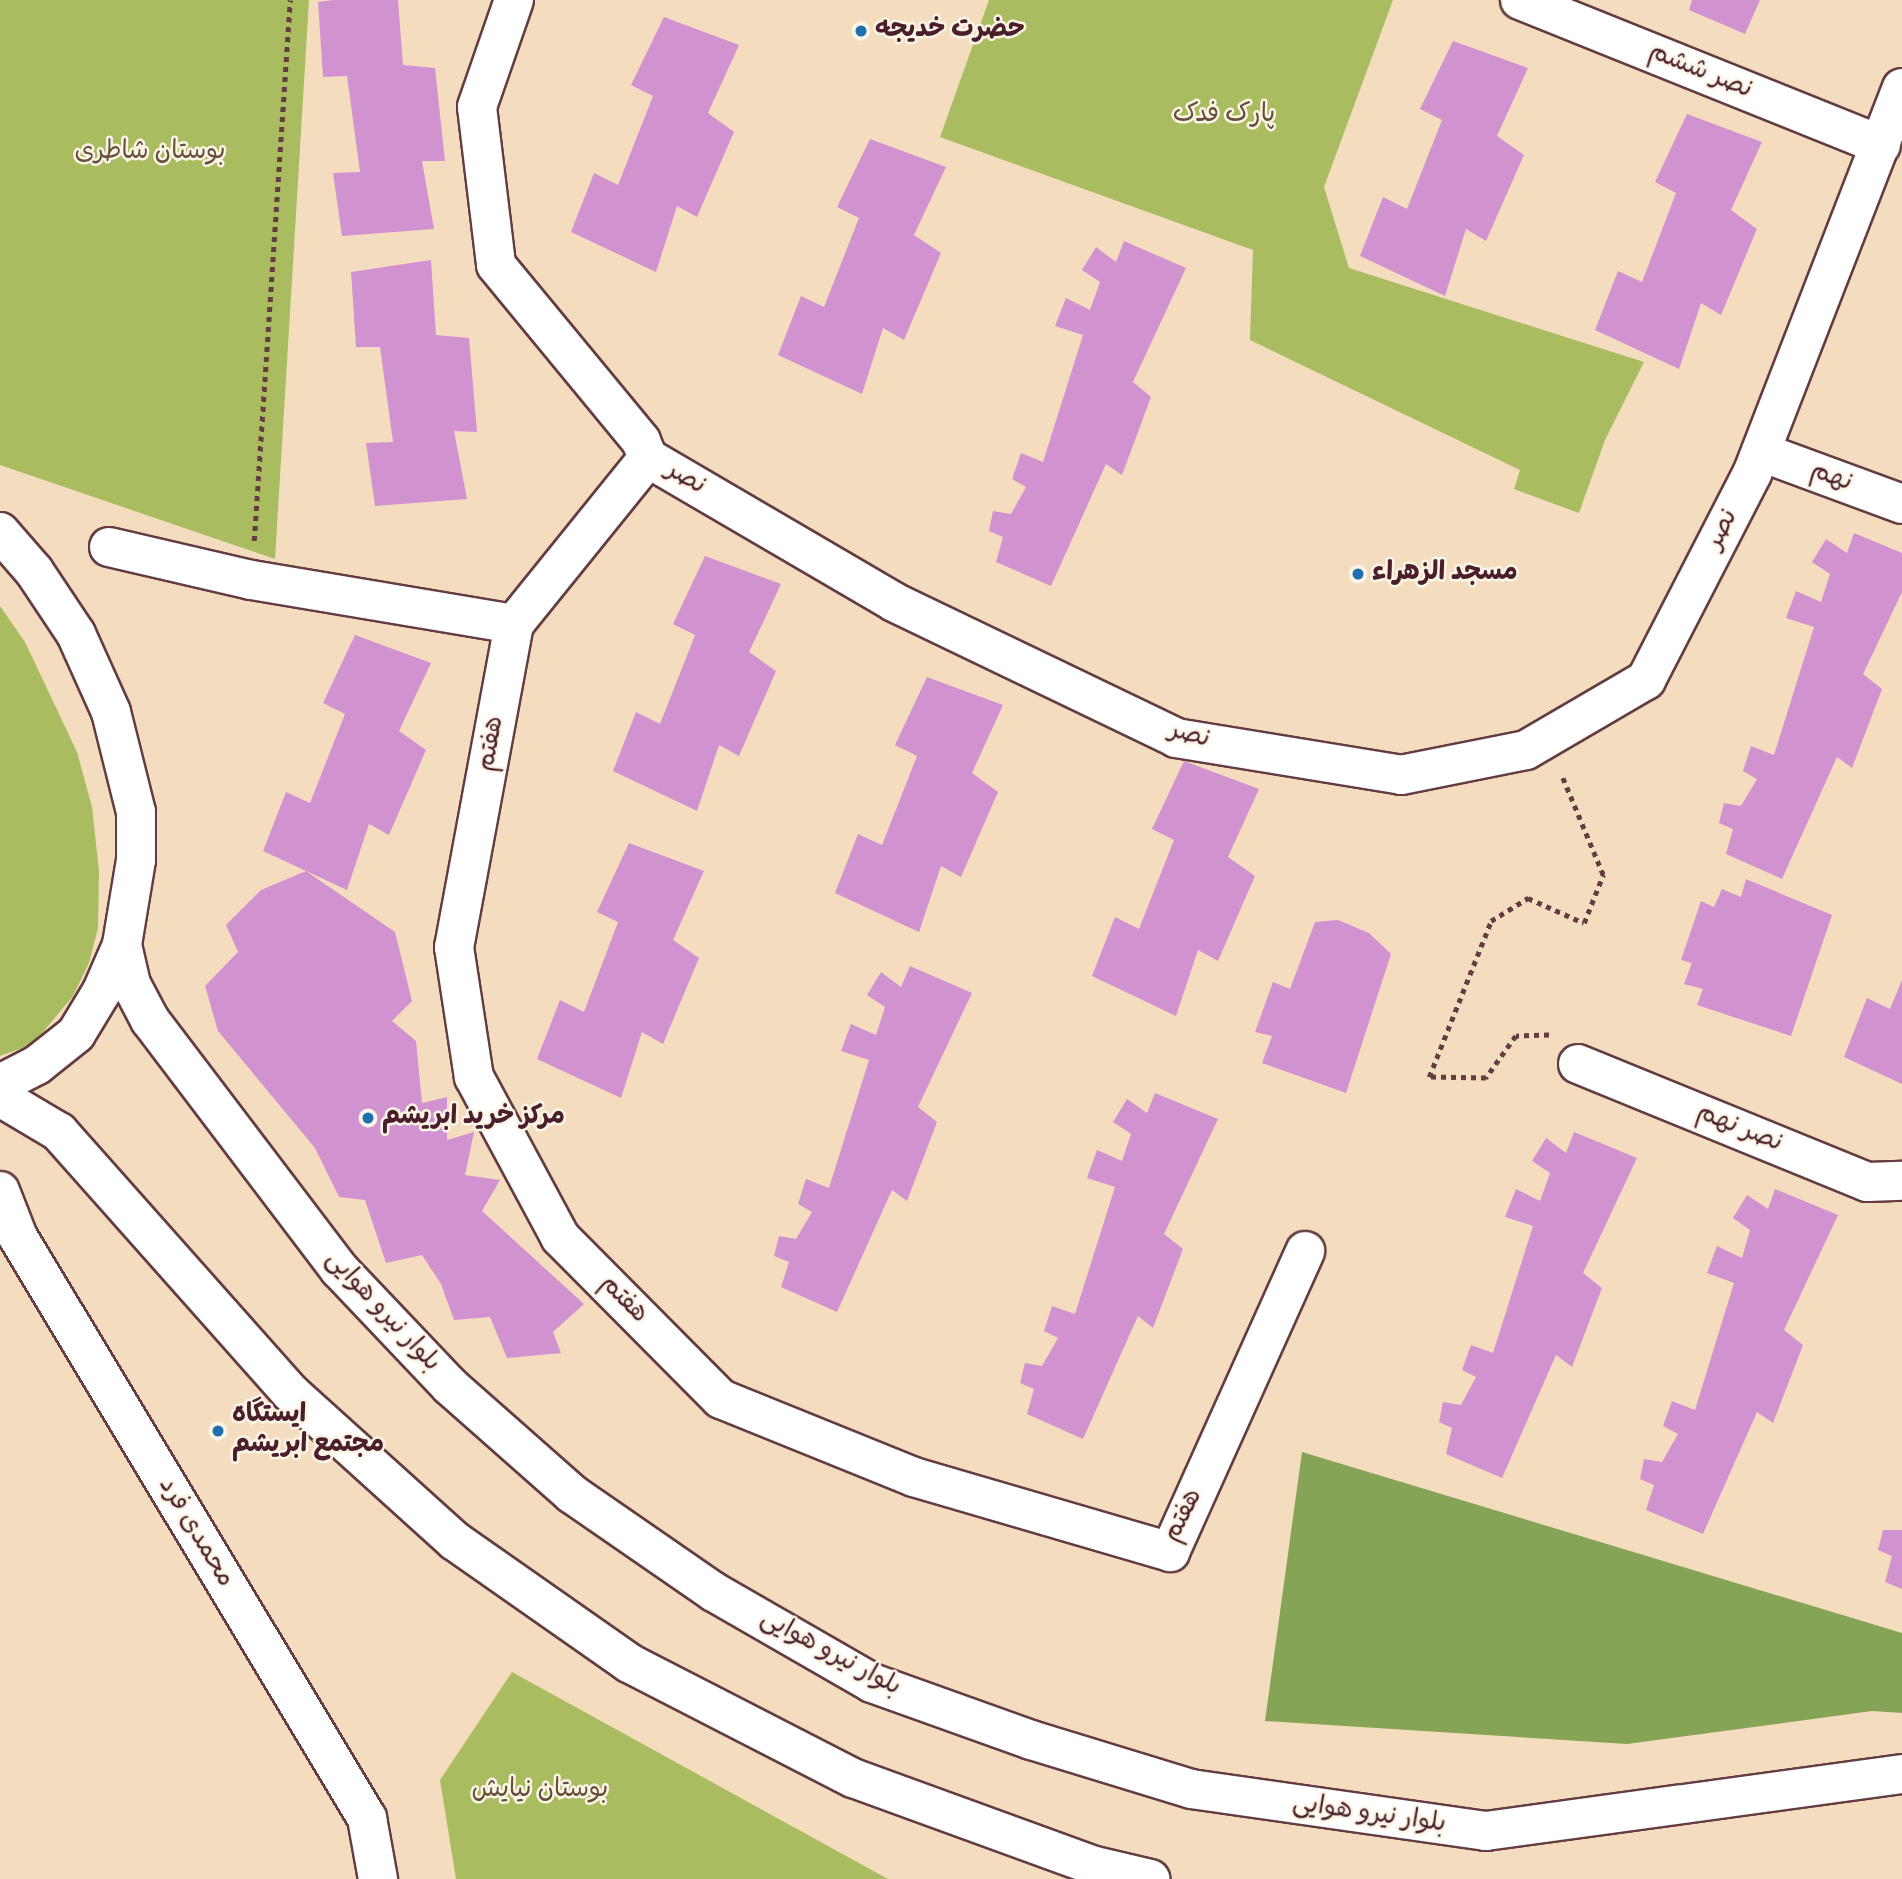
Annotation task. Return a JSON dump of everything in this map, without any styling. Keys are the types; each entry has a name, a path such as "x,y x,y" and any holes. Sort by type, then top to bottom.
{"street":[{"name":"نصر","path":"514,0 477,107 496,265 641,440 648,457 894,602 1177,738 1401,775 1526,750 1646,680 1761,452 1902,88"},
{"name":"نصر ششم","path":"1520,0 1881,145"},
{"name":"نهم","path":"1761,452 1902,504"},
{"name":"هفتم","path":"648,457 514,624 454,947 474,1077 560,1237 721,1399 914,1477 1170,1552 1305,1251"},
{"path":"0,532 34,571 76,634 111,712 127,762 136,812 136,860 122,946 76,1034 37,1065 0,1084"},
{"path":"109,547 251,580 514,624"},
{"name":"بلوار نیرو هوایی","path":"122,946 131,984 150,1020 339,1269 450,1386 572,1494 714,1592 872,1682 1031,1740 1191,1789 1486,1831 1902,1774"},
{"name":"نصر نهم","path":"1578,1064 1867,1182 1902,1181"},
{"path":"0,1097 59,1132 291,1393 455,1541 629,1663 853,1778 1094,1866 1150,1879"},
{"name":"محمدی فرد","path":"0,1191 9,1232 367,1818 378,1879"}],"path":[{"path":"251,580 290,0"},
{"path":"1546,738 1603,875 1584,923 1528,898 1491,921 1429,1077 1486,1079 1516,1036 1557,1035 1578,1064"}],"green space":[{"name":"بوستان شاطری","path":"0,0 309,0 275,559 0,465"},
{"name":"پارک فدک","path":"989,0 1393,0 1324,187 1349,268 1644,362 1605,440 1579,513 1514,489 1520,470 1250,340 1253,250 940,137"},
{"path":"0,606 25,642 77,752 92,807 99,871 98,928 89,963 73,996 33,1044 0,1056"},
{"path":"1302,1452 1902,1633 1902,1713 1872,1711 1627,1744 1265,1721"},
{"name":"بوستان نیایش","path":"512,1672 888,1879 456,1879 440,1780"}],"building":[{"path":"398,0 403,65 435,68 445,161 422,161 434,229 342,236 333,173 360,172 347,76 323,77 318,2"},
{"path":"1692,0 1760,0 1745,34 1689,10"},
{"path":"664,17 739,45 708,113 734,132 697,217 677,206 656,272 571,232 594,173 618,185 653,96 631,85"},
{"path":"1453,41 1528,68 1497,136 1524,155 1486,241 1466,229 1445,296 1360,256 1383,197 1407,209 1442,120 1420,109"},
{"path":"1687,114 1762,142 1731,210 1757,229 1721,315 1701,303 1679,369 1595,330 1618,271 1642,282 1676,193 1655,182"},
{"path":"870,139 946,167 914,235 941,253 904,340 883,328 862,394 778,355 801,296 824,307 859,218 837,207"},
{"path":"1124,241 1186,268 1133,382 1151,397 1122,475 1106,464 1051,586 996,562 1003,537 989,531 993,511 1011,514 1026,487 1012,479 1021,453 1043,462 1083,335 1055,326 1066,298 1090,310 1100,282 1082,270 1096,247 1116,262"},
{"path":"431,260 436,335 469,338 477,432 454,431 467,499 375,506 366,443 393,442 380,347 356,347 351,272"},
{"path":"1854,533 1902,553 1902,592 1863,674 1882,689 1852,768 1837,757 1782,879 1726,854 1733,829 1719,823 1724,803 1741,806 1757,779 1743,771 1751,746 1774,755 1814,627 1786,618 1796,591 1821,602 1830,574 1812,562 1826,539 1847,553"},
{"path":"705,556 781,584 749,652 776,671 739,756 719,745 697,811 613,771 636,712 660,724 695,635 673,624"},
{"path":"355,635 431,663 399,731 426,750 389,835 369,824 347,890 263,851 286,792 310,803 345,714 323,703"},
{"path":"927,677 1003,705 972,773 998,792 961,877 941,866 919,932 835,893 858,834 882,845 917,756 895,745"},
{"path":"1184,761 1259,789 1228,857 1255,876 1218,961 1198,950 1176,1016 1092,976 1115,917 1139,929 1174,840 1152,829"},
{"path":"629,843 704,871 673,940 699,958 663,1044 642,1032 621,1098 537,1059 560,1000 584,1012 618,922 597,912"},
{"name":"مرکز خرید ابریشم","path":"306,871 395,932 412,1001 392,1021 416,1041 422,1103 447,1097 447,1140 474,1132 465,1175 500,1180 482,1211 584,1304 553,1332 561,1353 507,1358 490,1317 454,1320 441,1284 422,1255 386,1263 365,1200 339,1197 315,1148 218,1031 205,986 238,952 226,925 261,890"},
{"path":"1746,879 1832,915 1791,1036 1697,1005 1703,989 1684,984 1692,963 1681,960 1701,901 1714,907 1722,889 1741,897"},
{"path":"1338,920 1369,933 1391,954 1346,1093 1262,1063 1272,1036 1255,1032 1273,982 1290,989 1315,922"},
{"path":"910,966 972,993 918,1107 937,1122 907,1201 892,1190 837,1312 781,1287 789,1262 774,1256 779,1236 796,1239 812,1212 798,1204 806,1179 829,1188 869,1060 841,1051 851,1024 876,1035 885,1007 867,995 881,972 901,987"},
{"path":"1902,980 1902,1084 1844,1057 1867,998 1890,1009"},
{"path":"1155,1093 1218,1119 1164,1234 1183,1249 1153,1328 1138,1316 1083,1439 1027,1414 1034,1389 1020,1383 1025,1363 1042,1366 1058,1338 1044,1331 1052,1306 1075,1314 1115,1187 1087,1178 1097,1150 1122,1161 1131,1134 1113,1122 1127,1099 1147,1113"},
{"path":"1574,1132 1637,1158 1583,1273 1602,1288 1572,1367 1556,1355 1502,1478 1446,1454 1452,1428 1439,1422 1443,1402 1461,1405 1476,1377 1462,1370 1471,1345 1493,1353 1533,1226 1505,1217 1516,1189 1540,1201 1550,1173 1532,1161 1546,1138 1566,1153"},
{"path":"1775,1189 1838,1215 1784,1330 1803,1345 1773,1423 1757,1412 1703,1534 1646,1510 1654,1485 1640,1479 1644,1459 1662,1462 1678,1434 1663,1426 1672,1401 1695,1410 1734,1283 1707,1273 1717,1246 1742,1258 1750,1230 1733,1218 1747,1195 1768,1209"},
{"path":"1883,1530 1902,1530 1902,1589 1885,1582 1892,1556 1878,1550"}],"place":[{"name":"حضرت خدیجه","path":"861,31"},
{"name":"مسجد الزهراء","path":"1358,574"},
{"name":"مرکز خرید ابریشم","path":"368,1118"},
{"name":"ایستگاه مجتمع ابریشم","path":"218,1431"}]}
